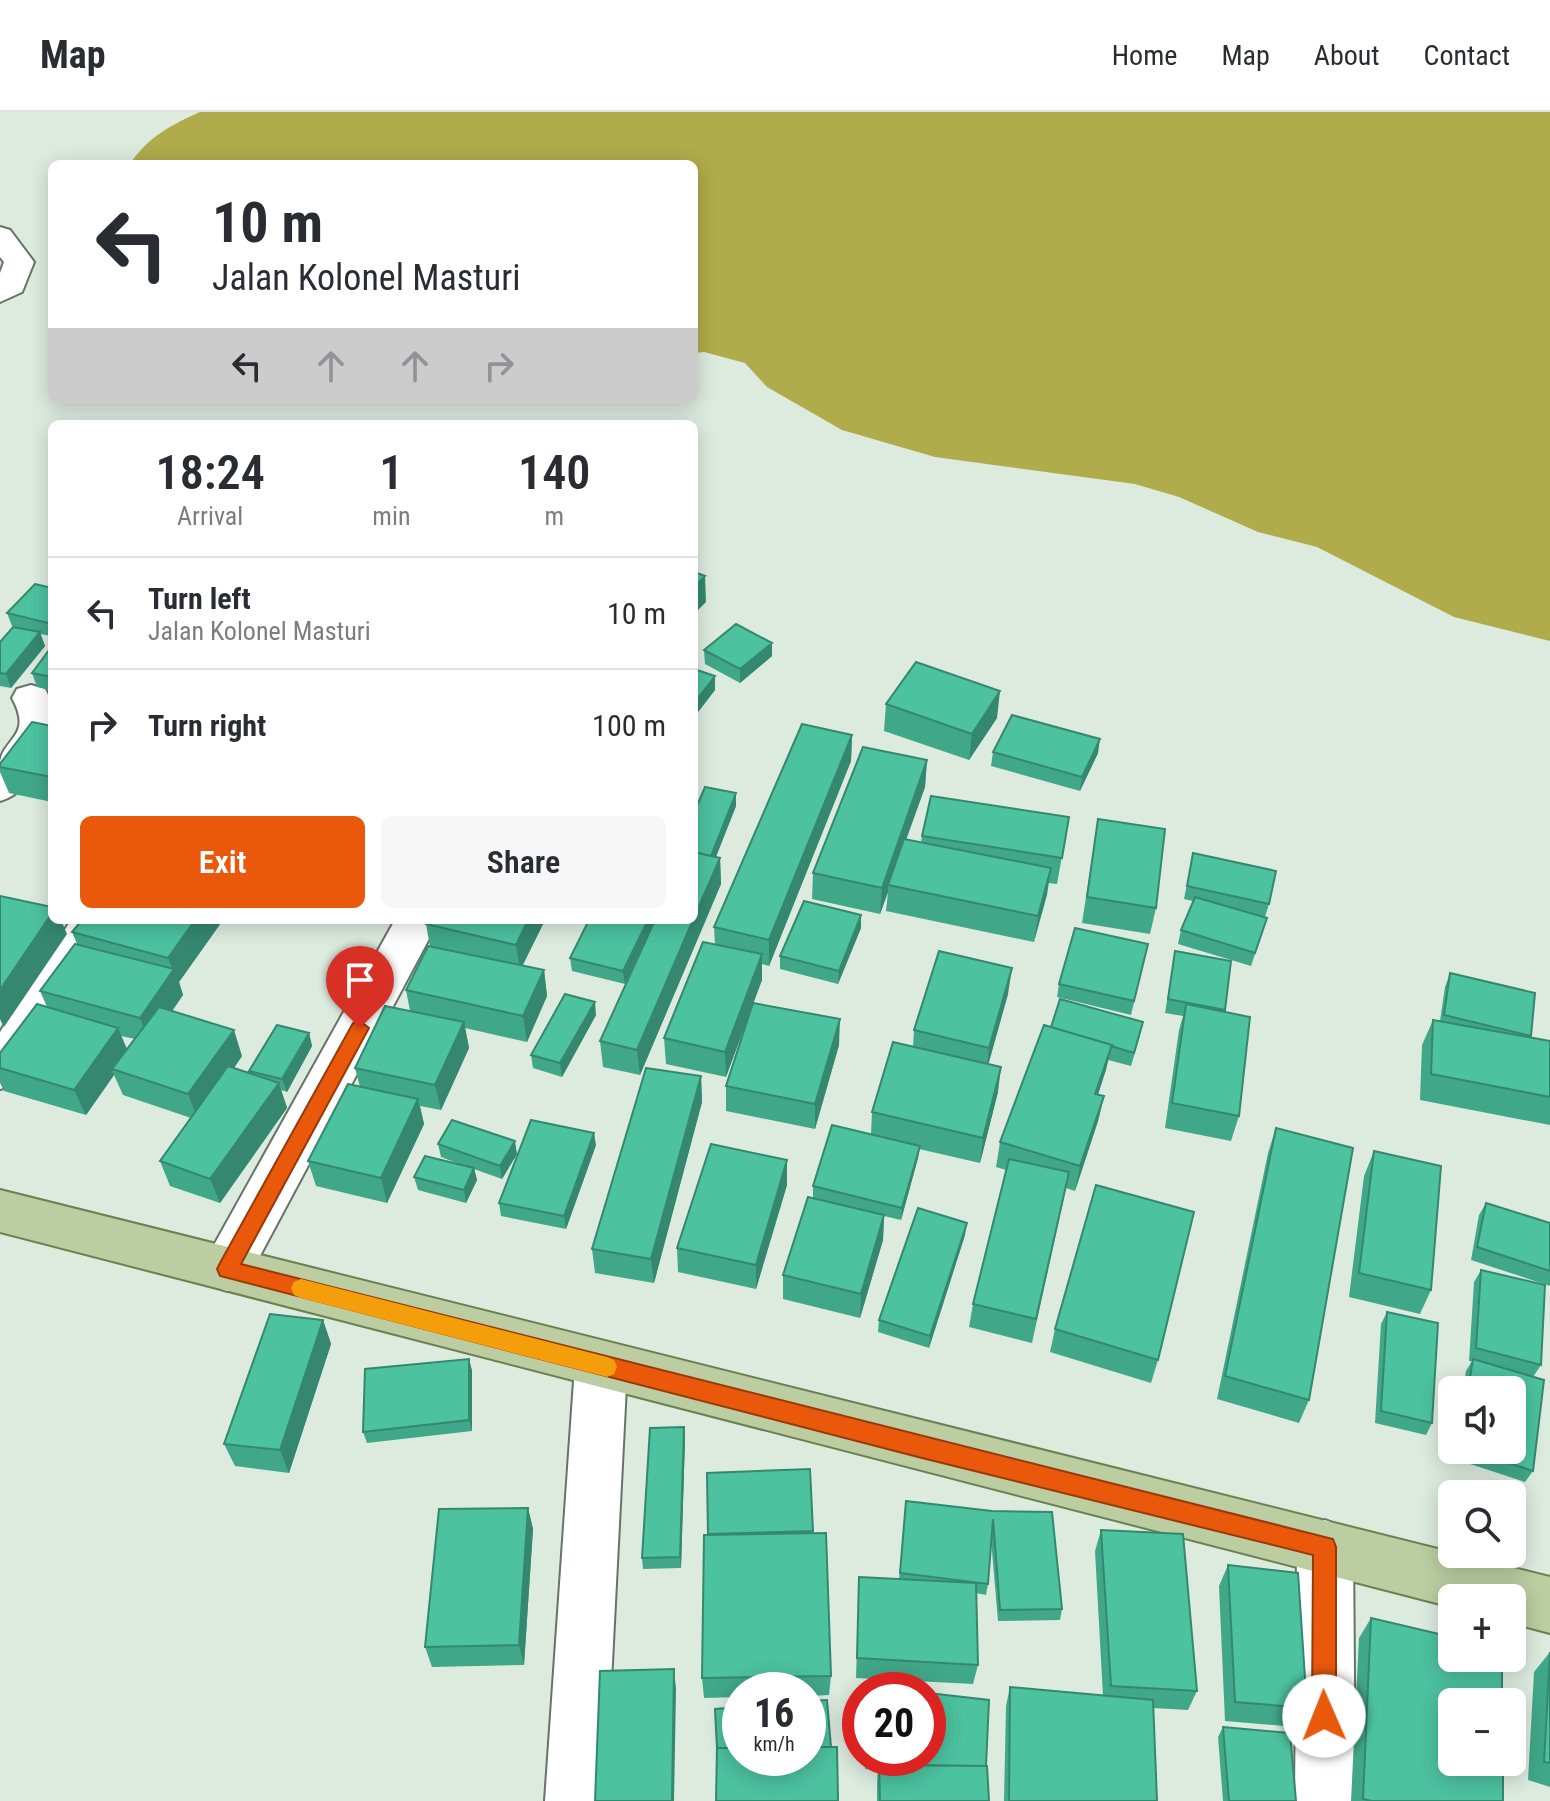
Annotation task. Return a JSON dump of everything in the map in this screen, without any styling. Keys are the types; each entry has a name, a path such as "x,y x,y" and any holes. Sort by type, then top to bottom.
{"main road":[{"path":"0,1211 1550,1605"}],"street":[{"path":"0,236 19,262 11,285 0,293"},
{"path":"0,787 27,751 36,731 39,714 31,698"},
{"path":"0,1071 91,924"},
{"path":"227,1269 415,924"},
{"path":"575,1801 601,1366"},
{"path":"1325,1547 1325,1801"}],"shaded area":[{"path":"200,112 1550,112 1550,641 1454,617 1317,547 1258,532 1179,497 1135,484 935,457 842,430 767,387 745,363 698,353 698,160 133,160 144,146"}],"building":[{"path":"35,584 48,587 48,623 7,613"},
{"path":"736,624 772,643 740,669 704,650"},
{"path":"13,627 40,632 6,674 0,673 0,642"},
{"path":"48,651 48,676 32,673"},
{"path":"916,662 1000,691 972,734 886,704"},
{"path":"698,670 715,676 698,698"},
{"path":"1012,715 1100,739 1082,777 993,752"},
{"path":"32,722 48,725 48,776 0,767"},
{"path":"802,724 852,735 769,940 714,927"},
{"path":"863,747 927,760 882,888 813,873"},
{"path":"705,787 736,793 711,856 698,853 698,804"},
{"path":"931,796 1069,817 1062,858 922,836"},
{"path":"1098,819 1165,829 1156,908 1087,897"},
{"path":"904,839 1051,868 1038,916 888,885"},
{"path":"698,853 720,858 698,909"},
{"path":"1193,853 1276,871 1269,904 1187,886"},
{"path":"0,896 48,906 48,919 0,990"},
{"path":"1195,897 1267,918 1255,953 1181,930"},
{"path":"804,901 861,915 839,971 780,956"},
{"path":"79,924 192,924 168,958 72,932"},
{"path":"426,924 526,924 516,945"},
{"path":"587,924 646,924 623,971 570,958"},
{"path":"653,924 691,924 637,1050 600,1041"},
{"path":"1075,928 1148,944 1134,1001 1059,984"},
{"path":"703,942 762,954 725,1052 664,1038"},
{"path":"75,944 174,969 140,1018 40,991"},
{"path":"428,946 544,970 523,1016 406,990"},
{"path":"939,951 1012,968 989,1048 914,1030"},
{"path":"1175,951 1231,961 1225,1010 1168,999"},
{"path":"1450,973 1535,993 1531,1036 1444,1015"},
{"path":"565,994 595,1002 560,1063 531,1055"},
{"path":"1060,999 1143,1022 1134,1053 1051,1027"},
{"path":"753,1003 840,1019 815,1104 726,1086"},
{"path":"37,1004 118,1028 74,1090 0,1068 0,1053"},
{"path":"1186,1004 1250,1017 1239,1116 1172,1103"},
{"path":"385,1006 464,1022 435,1085 355,1068"},
{"path":"159,1007 234,1030 188,1094 112,1069"},
{"path":"1433,1020 1550,1041 1550,1097 1431,1074"},
{"path":"277,1025 309,1033 282,1079 249,1071"},
{"path":"1044,1025 1112,1045 1095,1094 1104,1096 1080,1166 1000,1142"},
{"path":"893,1042 1001,1067 983,1138 872,1112"},
{"path":"228,1066 279,1083 210,1179 160,1161"},
{"path":"646,1068 701,1076 651,1259 592,1249"},
{"path":"348,1084 418,1099 381,1178 308,1161"},
{"path":"452,1120 515,1141 500,1166 438,1144"},
{"path":"531,1120 594,1133 564,1216 499,1203"},
{"path":"832,1125 920,1146 902,1208 813,1186"},
{"path":"1276,1128 1353,1148 1309,1400 1225,1376"},
{"path":"711,1144 787,1160 756,1265 677,1248"},
{"path":"1374,1151 1441,1166 1431,1290 1359,1273"},
{"path":"425,1156 474,1168 464,1190 414,1177"},
{"path":"1009,1159 1069,1172 1036,1319 973,1304"},
{"path":"1096,1185 1194,1212 1158,1360 1055,1329"},
{"path":"808,1197 884,1215 861,1294 783,1275"},
{"path":"1486,1203 1550,1223 1550,1271 1477,1247"},
{"path":"918,1208 967,1223 930,1336 879,1320"},
{"path":"1481,1270 1545,1285 1541,1365 1476,1348"},
{"path":"1387,1312 1438,1323 1432,1423 1381,1411"},
{"path":"270,1314 323,1320 280,1450 224,1444"},
{"path":"469,1359 469,1420 363,1432 365,1369"},
{"path":"1473,1359 1544,1380 1533,1471 1512,1464 1526,1464 1526,1376 1470,1376"},
{"path":"684,1427 680,1557 642,1558 650,1428"},
{"path":"810,1469 813,1531 708,1534 707,1473"},
{"path":"906,1501 992,1511 1052,1512 1062,1609 1000,1610 993,1519 988,1584 900,1573"},
{"path":"528,1508 519,1645 425,1647 439,1509"},
{"path":"1101,1530 1183,1534 1197,1691 1111,1686"},
{"path":"826,1533 831,1676 826,1676 826,1672 722,1672 722,1678 702,1678 704,1535"},
{"path":"1228,1565 1298,1573 1307,1708 1235,1702"},
{"path":"859,1577 976,1583 978,1665 857,1658"},
{"path":"1371,1618 1438,1634 1438,1672 1502,1672 1502,1688 1438,1688 1438,1776 1503,1776 1503,1801 1363,1799"},
{"path":"1550,1652 1550,1763 1544,1762"},
{"path":"674,1669 672,1801 595,1801 600,1671"},
{"path":"1010,1687 1153,1700 1157,1801 1009,1801"},
{"path":"946,1695 989,1700 986,1766 946,1765"},
{"path":"827,1700 831,1747 826,1747"},
{"path":"722,1708 722,1748 717,1748 715,1709"},
{"path":"1223,1727 1290,1733 1296,1801 1229,1801"},
{"path":"826,1747 837,1747 838,1801 716,1801 717,1748 722,1748 722,1776 826,1776"},
{"path":"946,1766 987,1766 989,1801 880,1801 879,1776 946,1776"}],"slow traffic":[{"path":"301,1288 607,1367"}],"route":[{"path":"360,1028 227,1269 922,1448 1325,1547 1324,1716"}]}
